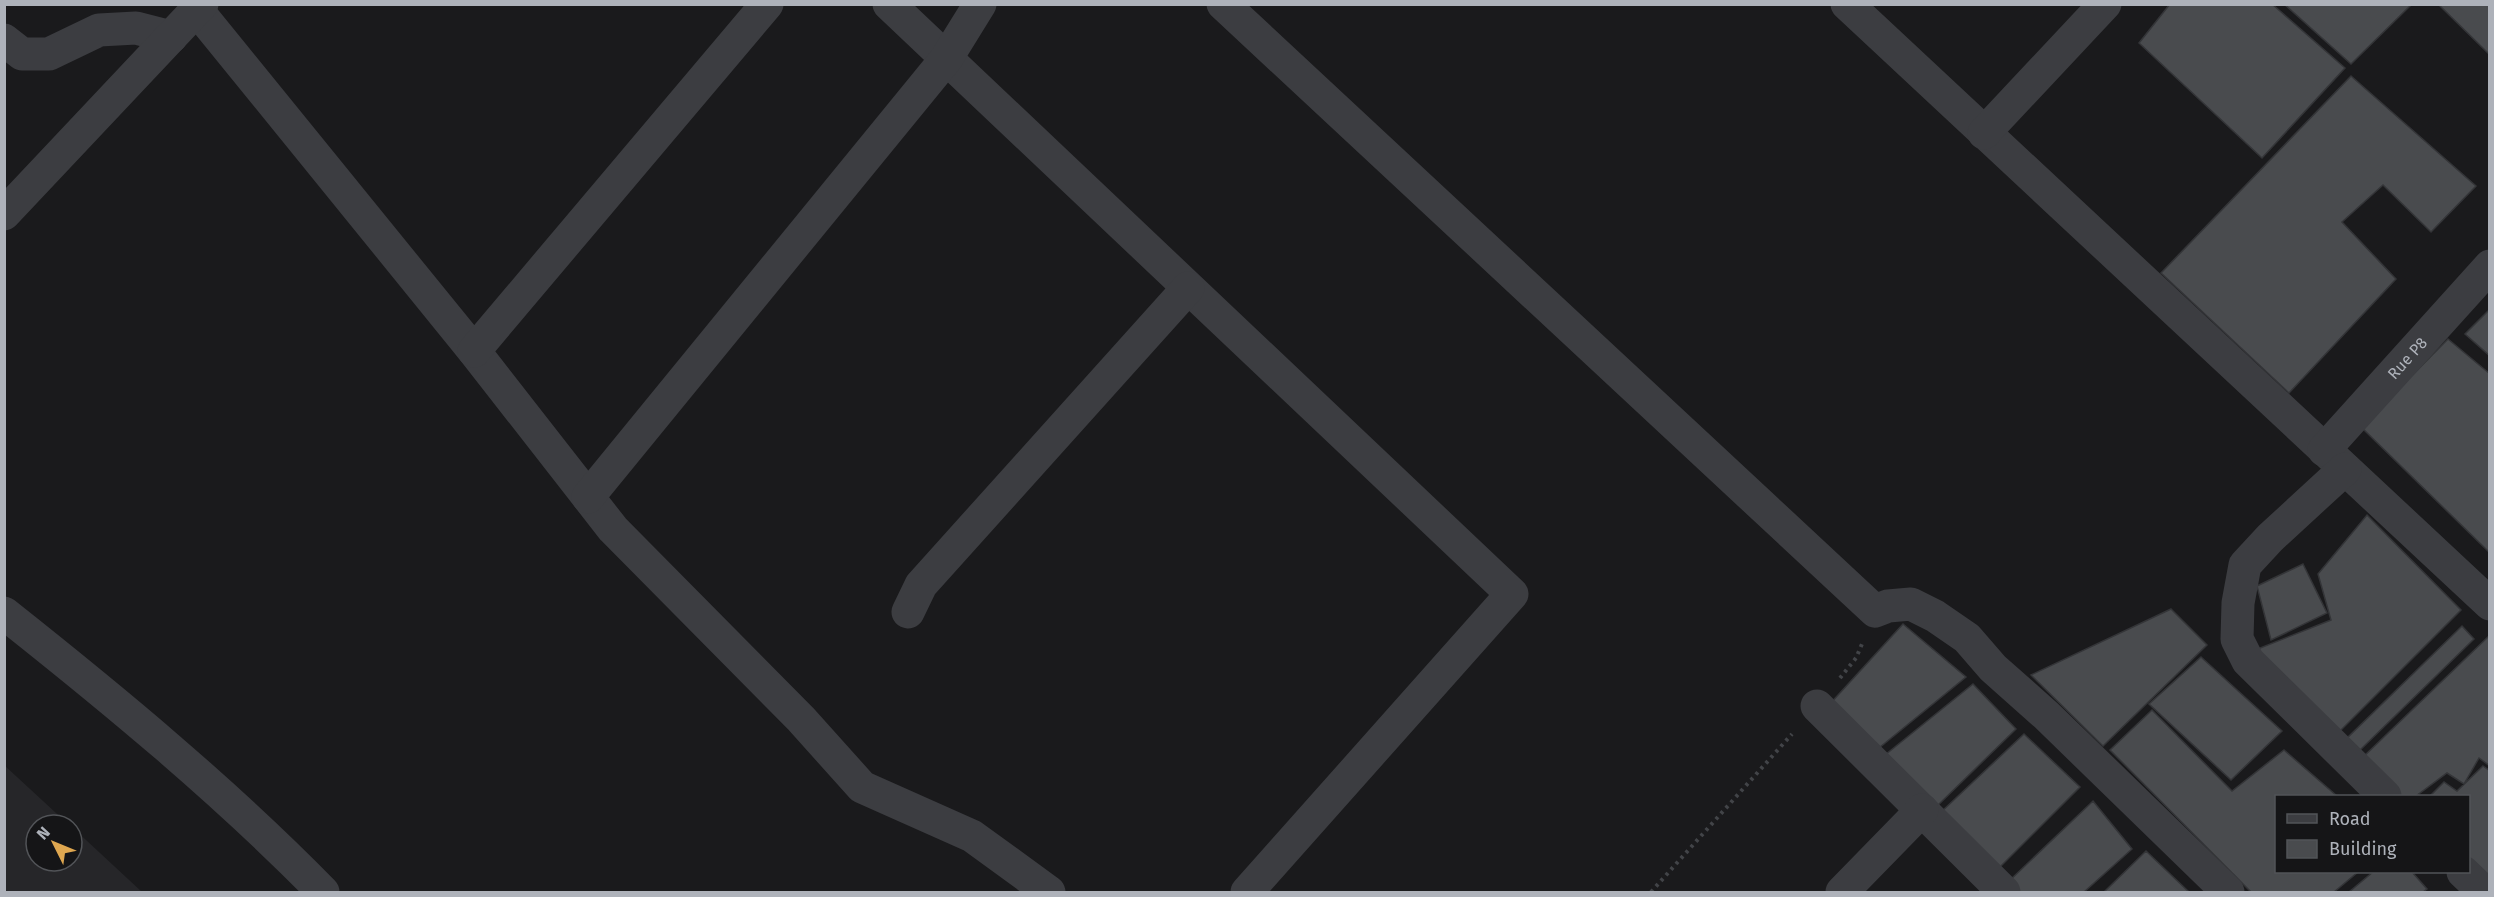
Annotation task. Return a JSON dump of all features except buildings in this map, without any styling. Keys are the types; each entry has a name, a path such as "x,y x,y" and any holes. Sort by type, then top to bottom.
{"street":[{"path":"474,351 767,4"},
{"path":"889,4 1512,594 1247,892"},
{"path":"588,497 946,59 980,4"},
{"path":"1223,4 1875,611 1888,606 1911,604 1935,616 1967,638 1993,668 2046,715 2228,892"},
{"path":"1847,4 2481,597"},
{"path":"1984,133 2105,4"},
{"path":"4,214 199,7 613,529 801,720 862,787 972,836 1050,892"},
{"path":"4,40 22,54 49,54 99,30 136,28 171,37"},
{"name":"Rue P8","path":"2384,795 2248,661 2237,639 2238,603 2245,565 2334,460 2490,266"},
{"path":"908,612 921,585 1188,288"},
{"path":"4,613 84,676 266,834 323,892"},
{"path":"1817,706 2004,892"},
{"path":"1842,892 1922,810"},
{"path":"2464,873 2484,892"}],"path":[{"path":"1651,892 1817,706 1856,658 1875,611"}],"shaded area":[{"path":"4,765 56,813 24,813 24,873 84,873 84,838 142,892 5,892"}]}
